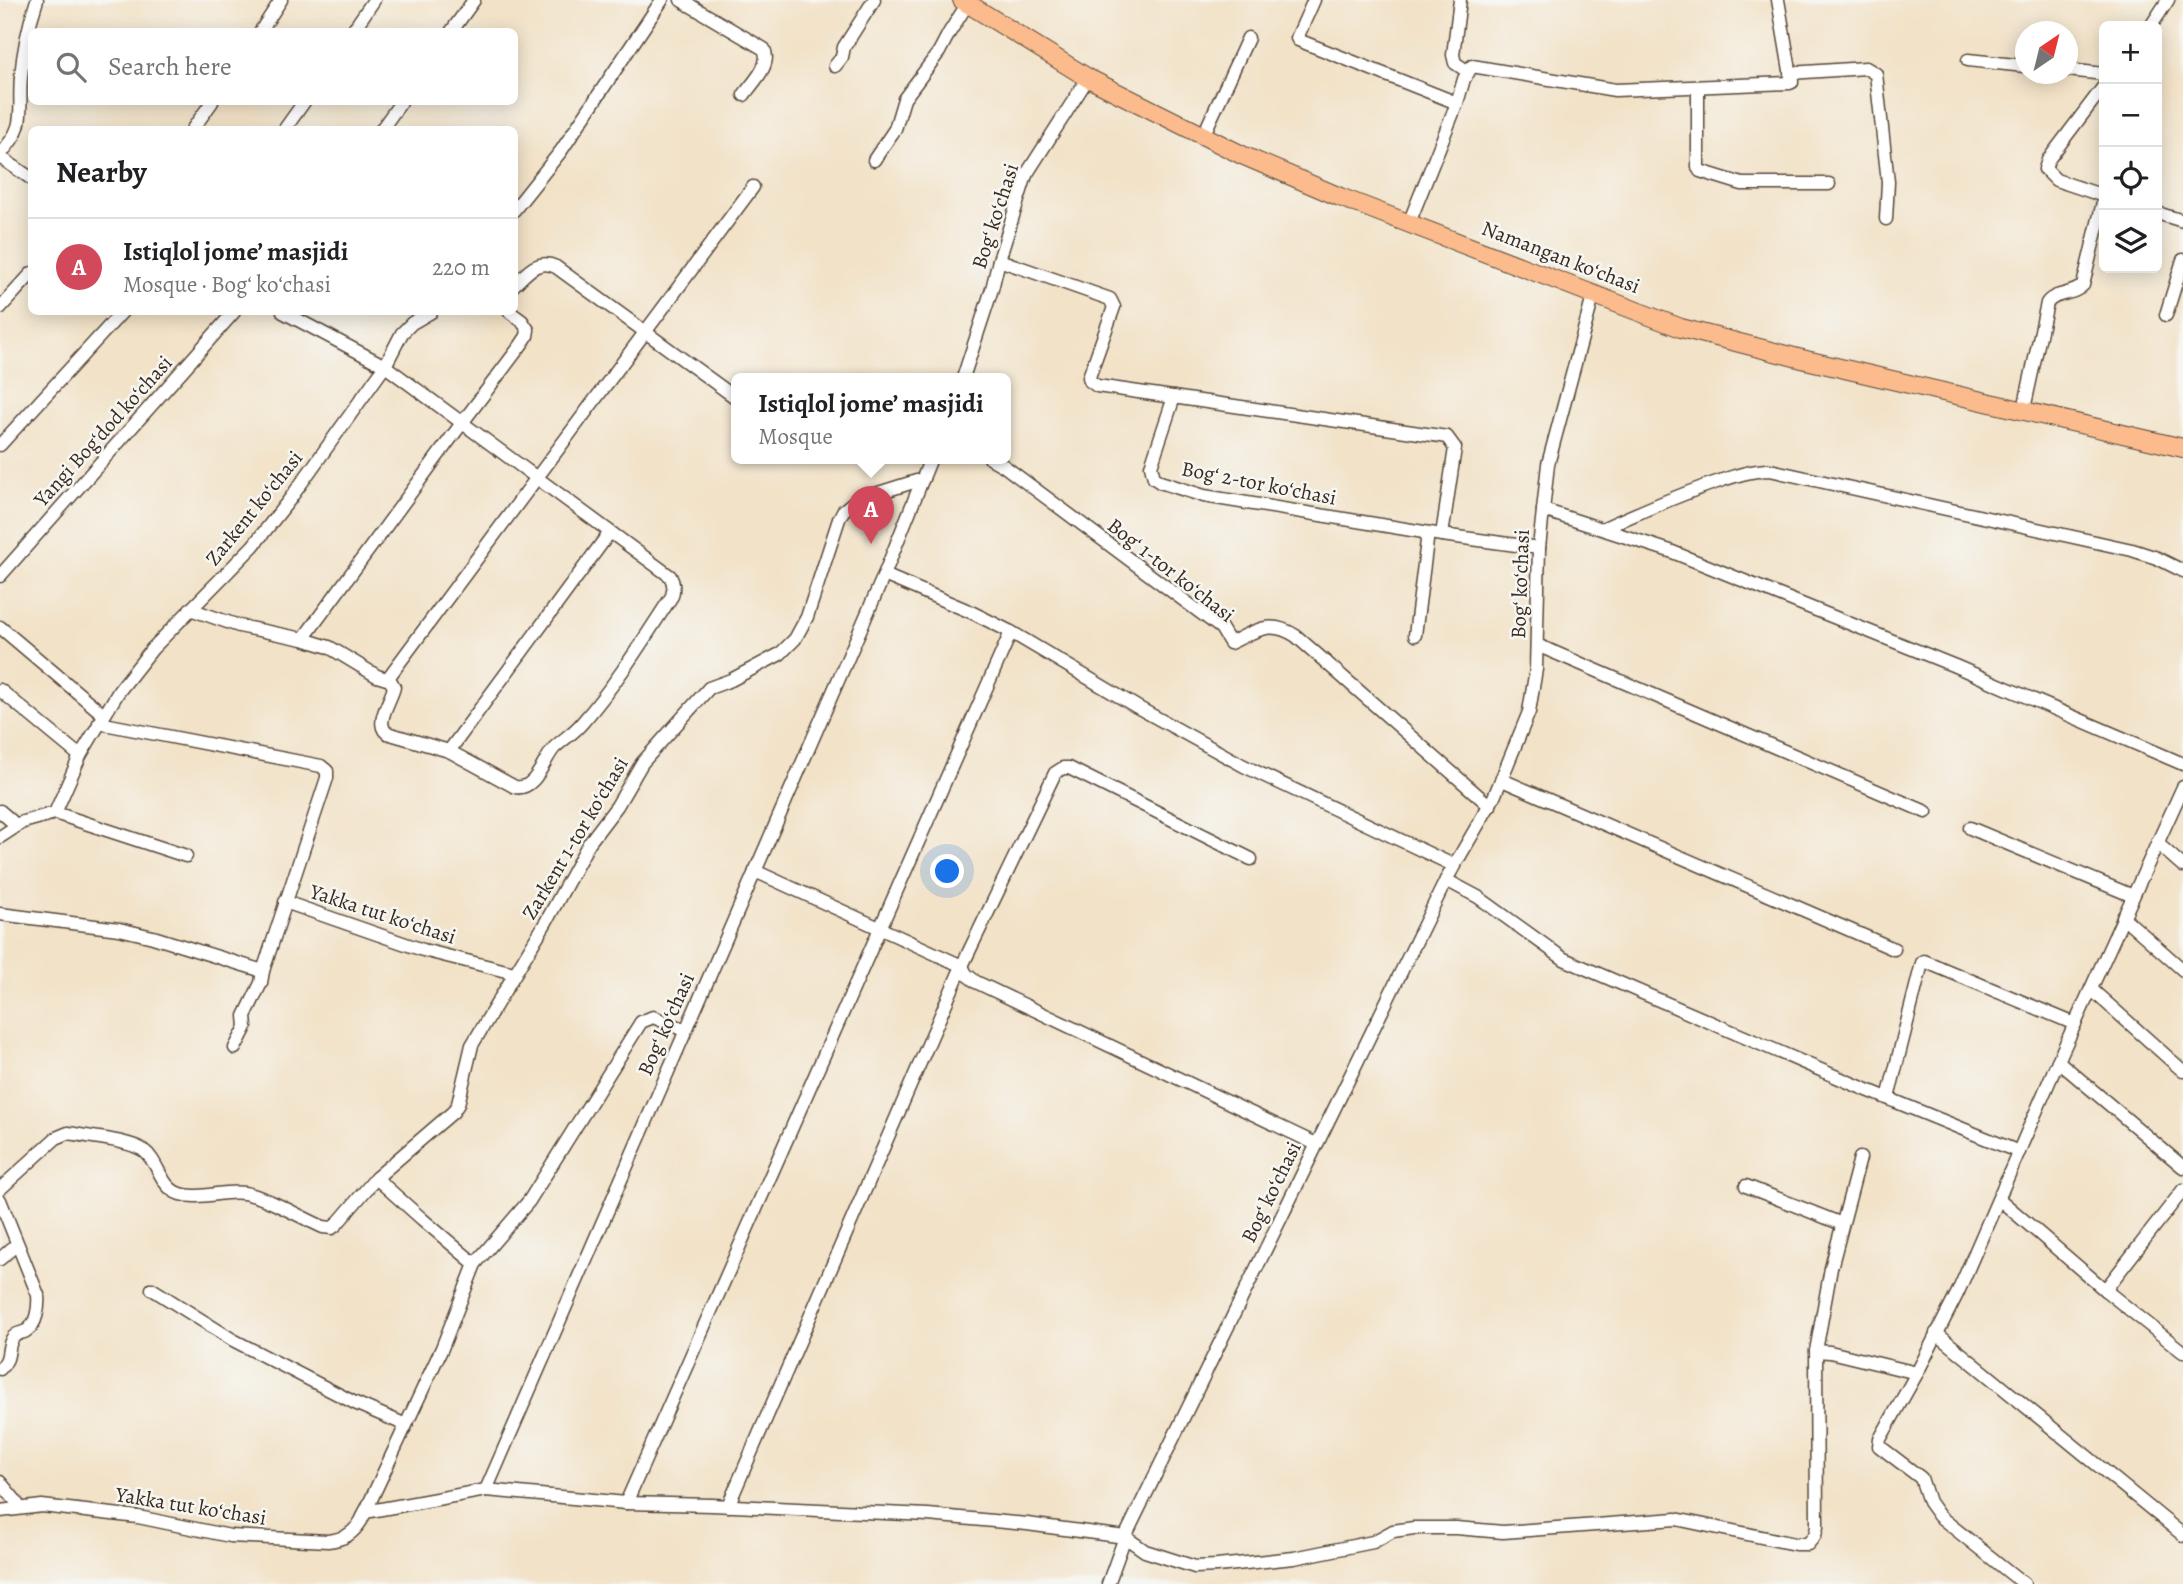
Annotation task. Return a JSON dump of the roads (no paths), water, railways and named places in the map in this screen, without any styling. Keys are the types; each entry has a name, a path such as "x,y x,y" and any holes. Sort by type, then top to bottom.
{"main road":[{"name":"Namangan koʻchasi","path":"965,2 1088,78 1266,166 1681,327 1805,360 2183,448"}],"street":[{"path":"30,28 37,0"},
{"path":"263,28 281,0"},
{"path":"355,28 374,0"},
{"path":"454,28 474,0"},
{"path":"518,205 561,151 662,0"},
{"path":"681,0 764,49 767,60 744,95"},
{"path":"835,66 874,0"},
{"path":"1314,0 1298,32 1298,40 1457,103"},
{"path":"1460,0 1452,55 1455,63 1467,71"},
{"path":"1409,223 1470,67 1615,90 1790,83 1778,0"},
{"path":"2154,21 2168,0"},
{"path":"874,160 894,129 904,99 935,58 965,2"},
{"path":"1203,136 1248,38"},
{"path":"28,39 21,78 20,121 15,137 0,155 28,176"},
{"path":"1968,60 2015,65"},
{"path":"1790,73 1866,68 1875,75 1888,182 1886,219"},
{"path":"2078,71 2099,73"},
{"name":"Bogʻ koʻchasi","path":"965,373 1026,175 1088,78"},
{"path":"1698,87 1700,171 1742,184 1829,184"},
{"path":"2099,93 2048,160 2045,169 2056,180 2099,195"},
{"path":"195,126 210,105"},
{"path":"287,126 301,105"},
{"path":"384,126 399,105"},
{"path":"388,678 753,187"},
{"path":"2024,409 2047,303 2051,297 2078,290 2082,285 2101,210"},
{"path":"2162,215 2183,221"},
{"path":"999,260 1110,299 1114,307 1089,377 1097,386 1447,437 1455,448 1442,535"},
{"path":"2166,315 2183,260"},
{"path":"518,281 533,267 548,263 731,394"},
{"path":"0,308 28,277"},
{"name":"Bogʻ koʻchasi","path":"1108,1584 1125,1537 1316,1144 1446,880 1490,806 1529,712 1536,669 1539,548 1548,464 1594,293"},
{"path":"0,445 119,315"},
{"name":"Yangi Bogʻdod koʻchasi","path":"0,576 231,315"},
{"path":"190,609 239,626 329,647 377,676 388,678 394,687 382,719 383,730 449,751 515,787 526,787 551,752 581,724 606,692 672,596 674,587 670,576 385,366 288,315"},
{"name":"Zarkent koʻchasi","path":"55,813 79,756 118,691 149,651 253,546 385,366 402,333 426,315"},
{"path":"303,639 527,336 526,325 514,315"},
{"name":"Bogʻ 2-tor koʻchasi","path":"1174,397 1151,466 1154,478 1160,482 1203,496 1428,533 1539,548"},
{"name":"Bogʻ koʻchasi","path":"486,1490 884,575 929,464"},
{"name":"Bogʻ 1-tor koʻchasi","path":"1000,464 1221,628 1230,643 1264,627 1278,627 1296,636 1490,806"},
{"path":"1605,528 1675,496 1739,475 1770,470 2132,550 2183,570"},
{"name":"Zarkent 1-tor koʻchasi","path":"514,973 546,922 589,843 617,806 642,762 709,688 732,680 780,654 795,639 807,617 843,510 856,500 923,479"},
{"path":"1543,510 1670,551 1955,666 2183,764"},
{"path":"449,751 610,532"},
{"path":"1415,635 1428,533"},
{"path":"884,575 1011,632 1137,707 1244,766 1455,866"},
{"path":"0,627 102,719 325,768 328,774 285,902"},
{"path":"626,1503 1011,632"},
{"path":"1537,645 1926,812"},
{"path":"0,690 79,756"},
{"path":"728,1506 962,966 1055,774 1063,768 1069,768 1251,859"},
{"path":"1502,780 1894,949"},
{"path":"2024,1584 1939,1516 1929,1502 1921,1478 1879,1446 1880,1439 1958,1293 2057,1061 2183,787"},
{"path":"0,811 16,825"},
{"path":"0,837 16,825 55,813 186,856"},
{"path":"1970,828 2133,896"},
{"path":"2157,843 2183,866"},
{"path":"754,871 962,966 966,974 976,982 1316,1144"},
{"path":"1446,880 1478,897 1563,959 2019,1152"},
{"name":"Yakka tut koʻchasi","path":"235,1048 246,1027 245,1016 261,982 285,902 423,950 514,973"},
{"path":"0,914 119,929 264,971"},
{"path":"2123,917 2183,970"},
{"path":"1888,1098 1924,961 2075,1024"},
{"path":"0,1189 56,1138 68,1133 128,1144 144,1151 153,1160 168,1187 180,1194 246,1194 332,1228 376,1178 453,1112 458,1104 472,1045 514,973"},
{"path":"2091,989 2183,1072"},
{"name":"Yakka tut koʻchasi","path":"0,1511 42,1506 102,1512 230,1536 328,1541 340,1540 351,1534 365,1513 442,1348 475,1264 529,1201 641,1022 653,1017 685,1030"},
{"path":"2057,1061 2183,1167"},
{"path":"365,1513 486,1490 626,1503 928,1515 1125,1537 1144,1550 1195,1567 1305,1556 1373,1542 1393,1531 1414,1528 1503,1532 1676,1519 1795,1544 1808,1544 1815,1535 1816,1527 1815,1351 1831,1268 1860,1157"},
{"path":"376,1178 475,1264"},
{"path":"1746,1185 1842,1224"},
{"path":"2105,1290 2183,1190"},
{"path":"1998,1199 2183,1352"},
{"path":"0,1200 39,1302 32,1325 28,1330 14,1335 7,1361 0,1369"},
{"path":"0,1259 17,1244"},
{"path":"152,1289 233,1340 355,1403 406,1425"},
{"path":"1936,1333 2183,1535"},
{"path":"1815,1351 1830,1352 1917,1373"},
{"path":"0,1482 19,1507"},
{"path":"377,1488 387,1509"}],"place":[{"name":"Istiqlol jome’ masjidi","path":"871,544"}]}
